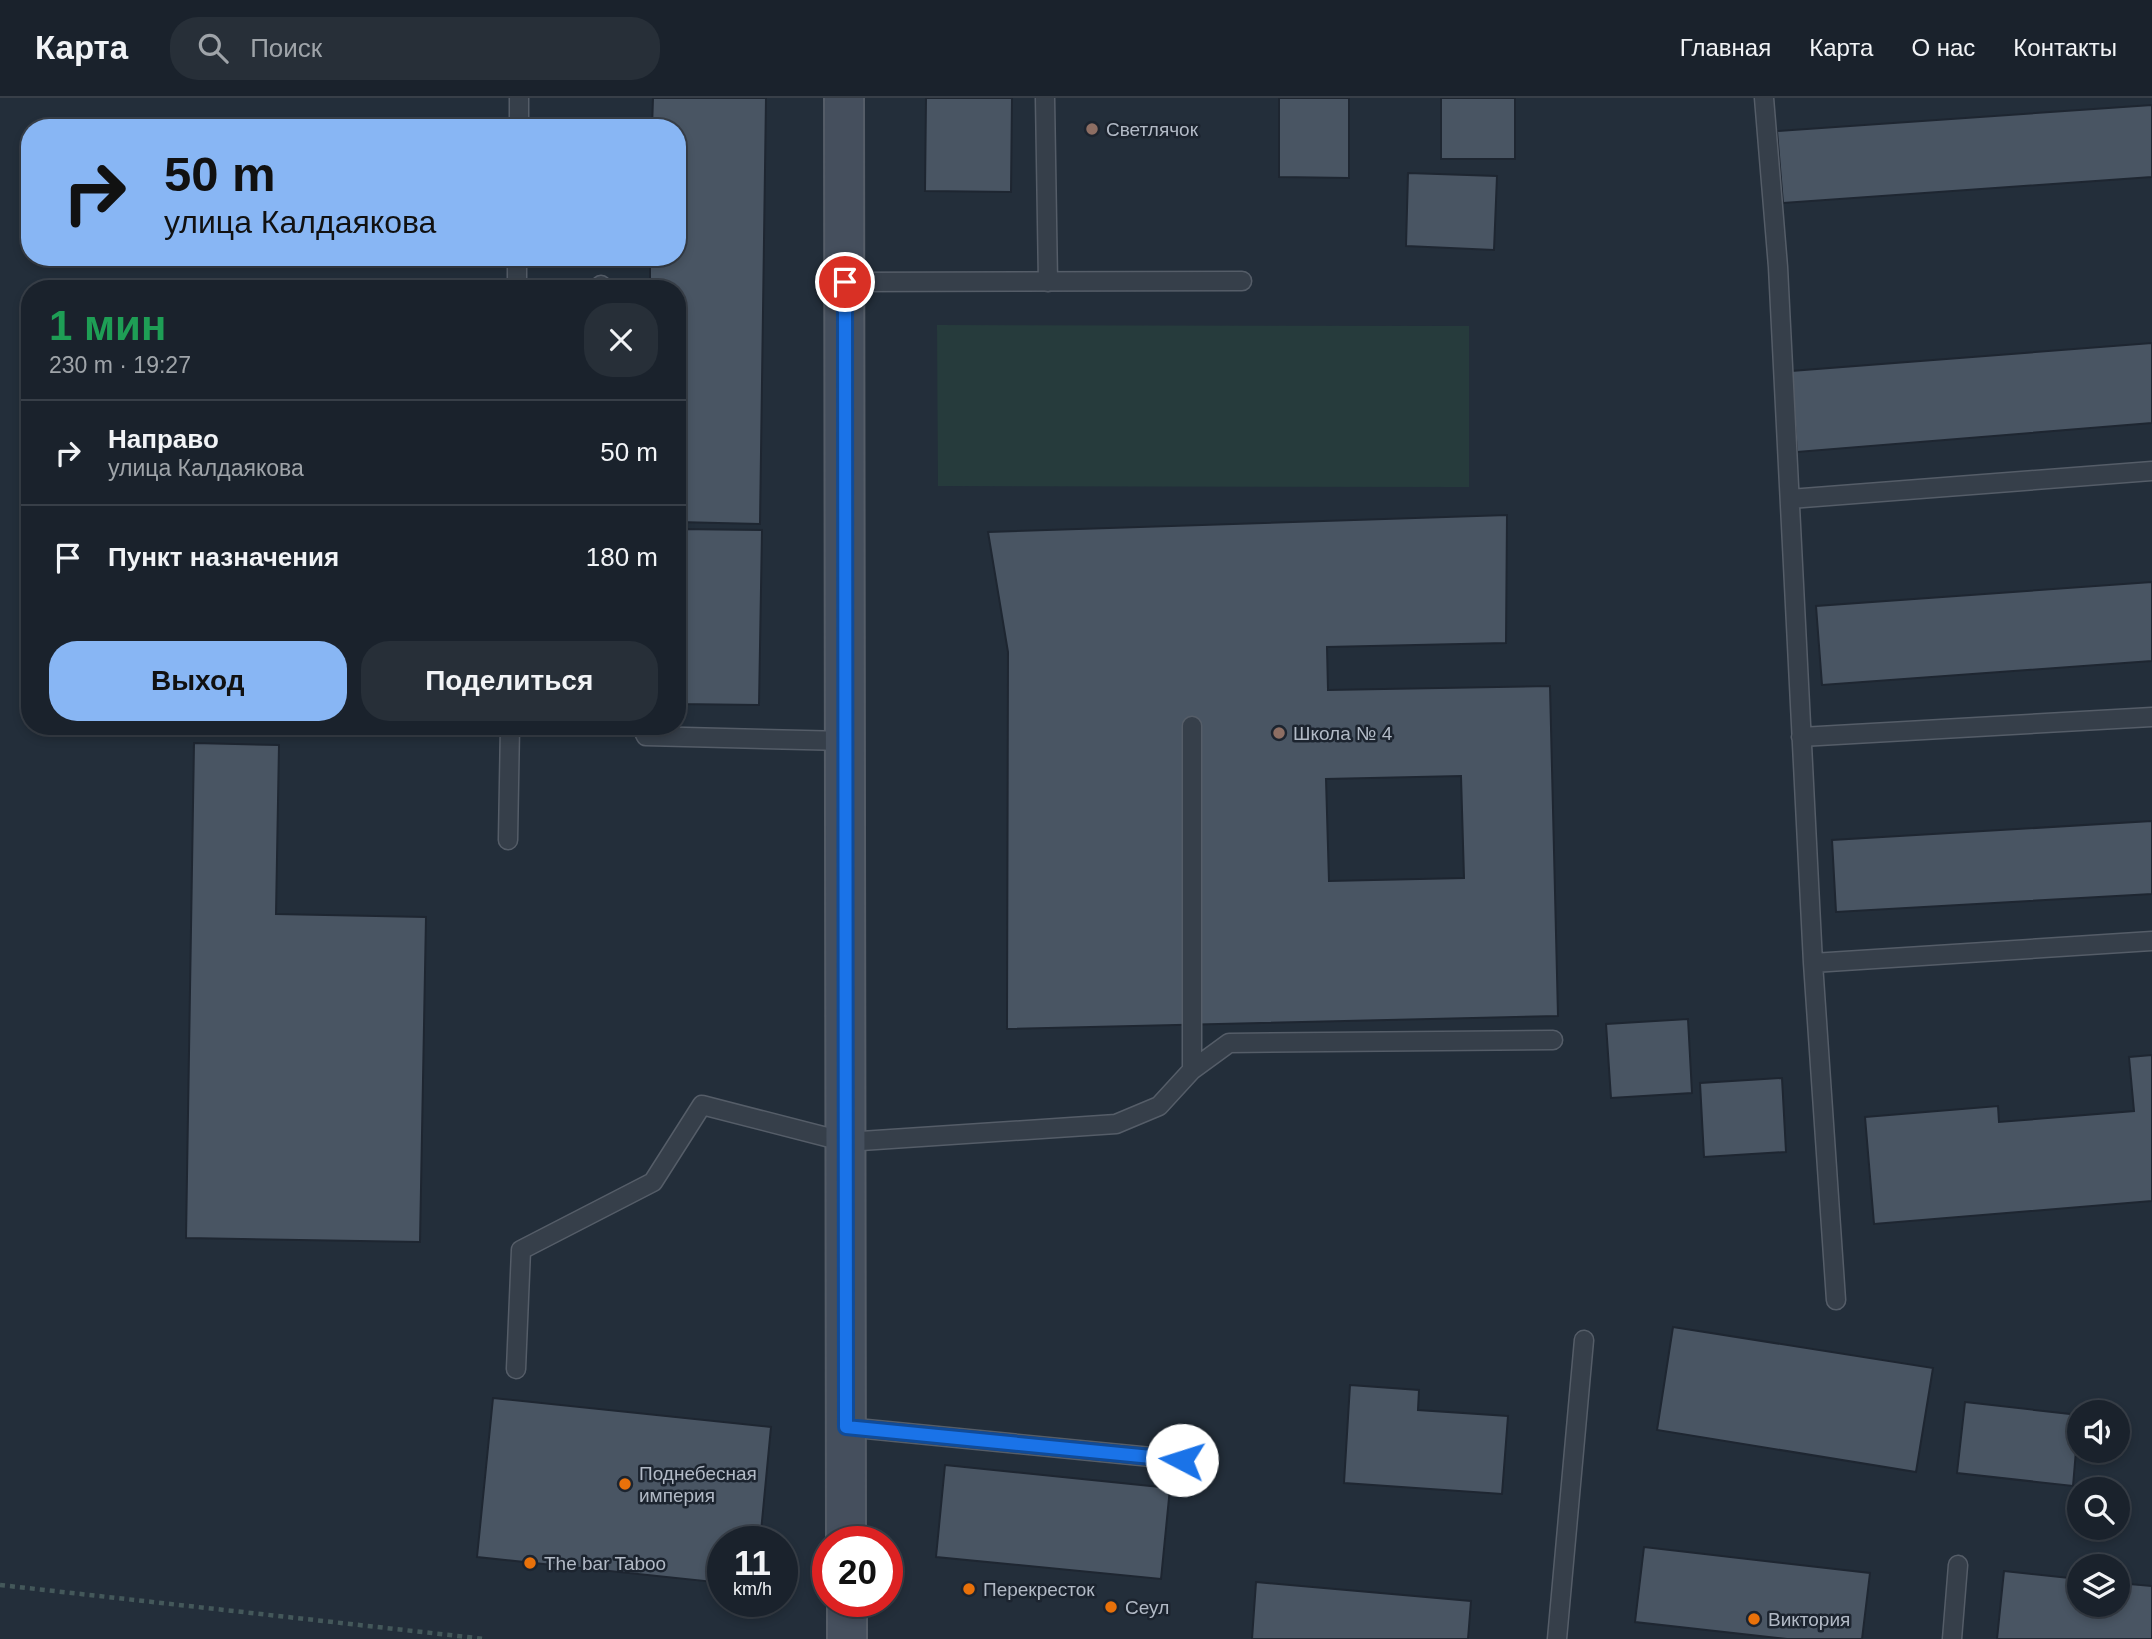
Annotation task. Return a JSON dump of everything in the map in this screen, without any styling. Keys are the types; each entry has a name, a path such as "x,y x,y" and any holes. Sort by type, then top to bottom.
{"street":[{"path":"844,98 846,1526"},
{"path":"846,1617 847,1639"}],"lane":[{"path":"519,98 519,119"},
{"path":"1045,98 1048,282"},
{"path":"1764,98 1778,267 1813,963 1836,1300"},
{"path":"845,282 1242,281"},
{"path":"1790,499 2152,471"},
{"path":"1801,737 2152,717"},
{"path":"1192,726 1192,1070"},
{"path":"508,840 510,735"},
{"path":"646,735 846,741"},
{"path":"1813,963 2152,941"},
{"path":"516,1369 522,1250 653,1182 702,1105 846,1142 1116,1124 1159,1106 1192,1070 1228,1043 1553,1040"},
{"path":"1557,1639 1584,1340"},
{"path":"846,1427 1182,1460"},
{"path":"1952,1639 1958,1565"}],"path":[{"path":"0,1585 485,1639"}],"green space":[{"path":"937,325 1469,326 1469,487 938,486"}],"building":[{"path":"653,98 766,98 760,524 686,522 686,280 650,280 650,266 686,266 686,119 652,119"},
{"path":"926,98 1012,98 1011,192 925,191"},
{"path":"1279,98 1349,98 1349,178 1279,177"},
{"path":"1441,98 1515,98 1515,159 1441,159"},
{"path":"2152,105 2152,177 1783,203 1777,131"},
{"path":"1408,173 1497,176 1494,250 1406,246"},
{"path":"2152,343 2152,423 1797,452 1791,371"},
{"name":"Школа № 4","path":"1507,515 1506,643 1327,647 1328,690 1550,686 1558,1016 1007,1029 1008,652 988,532","holes":["1461,776 1464,878 1329,881 1326,779"]},
{"path":"686,529 762,530 759,705 686,704"},
{"path":"2152,582 2152,661 1822,685 1816,606"},
{"path":"194,743 279,745 276,914 426,917 420,1242 186,1238"},
{"path":"2152,821 2152,894 1836,912 1832,840"},
{"path":"1688,1019 1692,1093 1611,1098 1606,1024"},
{"path":"2152,1055 2152,1201 1874,1224 1865,1117 1998,1106 1999,1122 2134,1111 2129,1057"},
{"path":"1782,1078 1786,1152 1704,1157 1700,1083"},
{"path":"1673,1327 1933,1368 1916,1472 1657,1430"},
{"path":"1350,1385 1419,1390 1418,1410 1508,1416 1502,1494 1344,1483"},
{"name":"Поднебесная империя","path":"493,1398 771,1427 762,1526 707,1526 707,1581 477,1557"},
{"path":"1965,1402 2067,1414 2067,1463 2075,1463 2074,1477 2067,1477 2067,1485 1957,1473"},
{"path":"945,1465 1170,1488 1161,1579 936,1557"},
{"path":"1644,1547 1870,1573 1862,1639 1787,1639 1635,1622"},
{"path":"2004,1571 2067,1578 2067,1617 2130,1617 2130,1584 2152,1586 2152,1639 1997,1639"},
{"path":"1256,1582 1471,1601 1468,1639 1252,1639"}],"place":[{"name":"Светлячок","path":"1092,129"},
{"name":"Школа № 4","path":"1279,733"},
{"name":"Поднебесная империя","path":"625,1484"},
{"name":"The bar Taboo","path":"530,1563"},
{"name":"Перекресток","path":"969,1589"},
{"name":"Сеул","path":"1111,1607"},
{"name":"Виктория","path":"1754,1619"}],"route":[{"path":"845,282 846,1427 1182,1460"}]}
